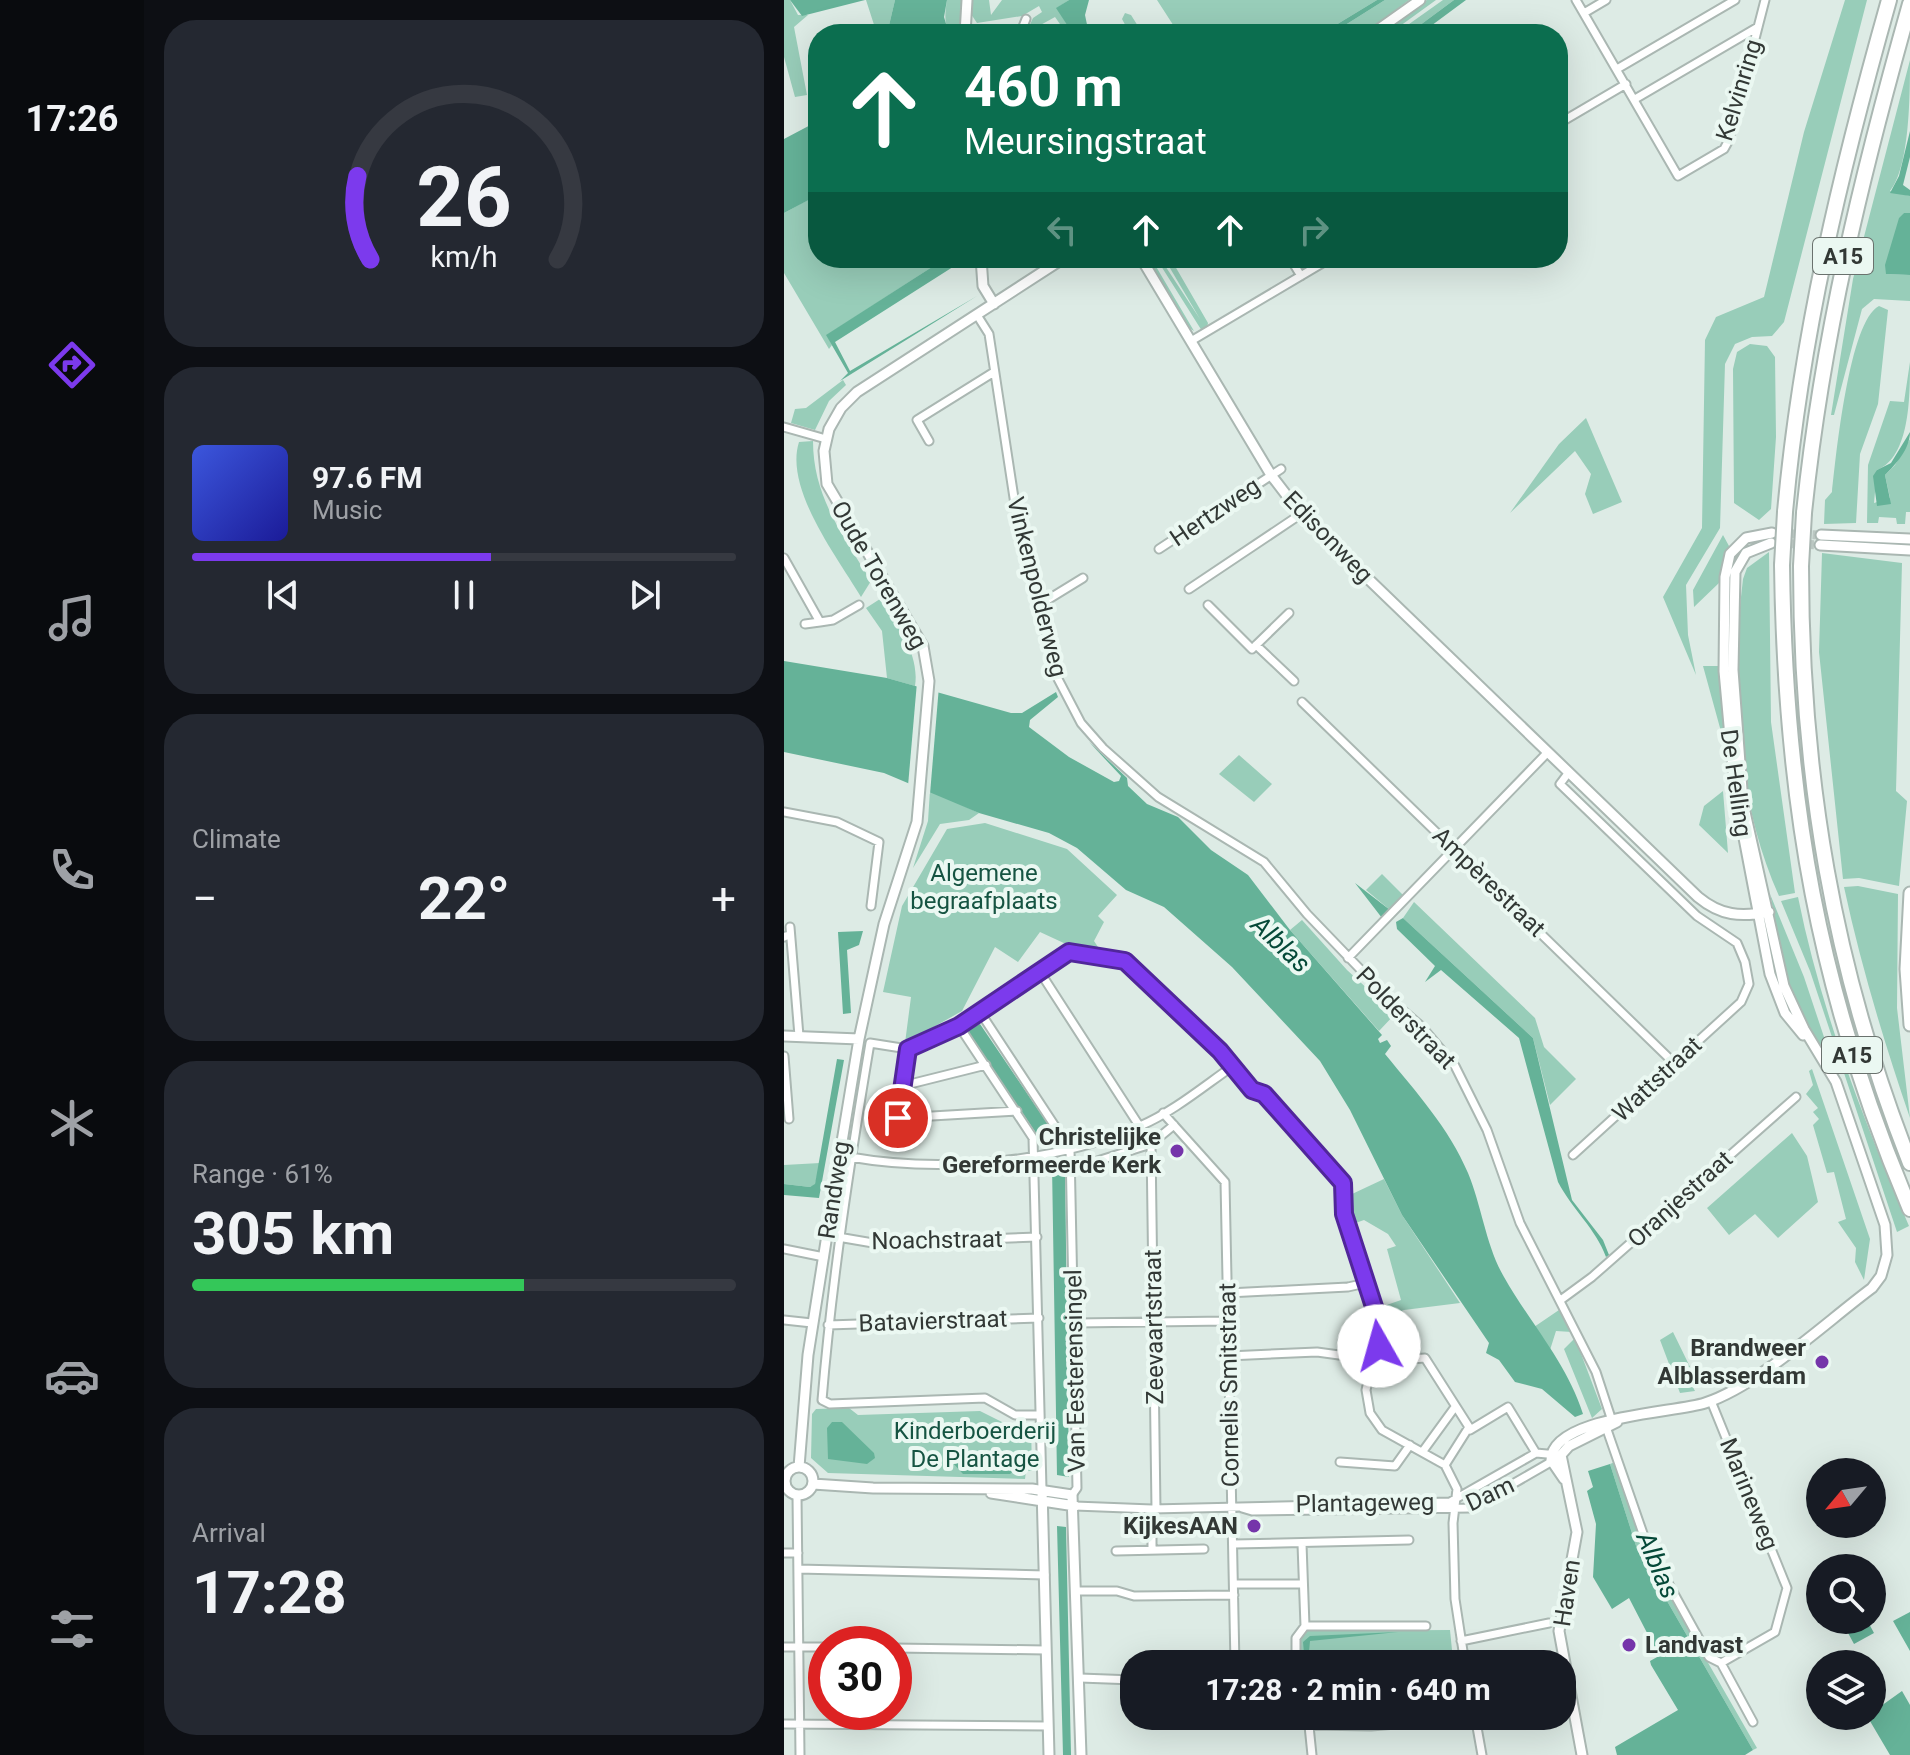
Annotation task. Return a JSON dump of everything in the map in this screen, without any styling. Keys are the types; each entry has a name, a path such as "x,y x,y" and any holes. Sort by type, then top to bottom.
{"highway":[{"name":"A15","path":"1889,0 1815,288 1785,512 1782,565 1789,742 1810,889 1854,1062 1910,1209"},
{"name":"A15","path":"1910,4 1840,272 1818,392 1801,566 1806,724 1828,885 1865,1036 1910,1163"}],"main road":[{"path":"1910,893 1906,969 1910,1025"}],"street":[{"path":"966,24 967,0"},
{"path":"1386,24 1420,0"},
{"name":"Kelvinring","path":"1576,0 1678,176 1724,149 1765,0"},
{"path":"1584,13 1606,0"},
{"name":"Kelvinring","path":"1617,69 1735,0"},
{"path":"1024,24 1026,19"},
{"path":"1635,99 1758,27"},
{"path":"1568,118 1626,84"},
{"path":"982,268 983,286 994,304"},
{"path":"784,427 826,439 833,420 857,392 1049,268"},
{"name":"Edisonweg","path":"1147,268 1271,475 1301,514 1698,897 1711,907 1731,915 1764,913"},
{"path":"1296,268 1301,276"},
{"path":"1191,341 1314,268"},
{"name":"Vinkenpolderweg","path":"977,315 989,334 1016,511 1044,602 1057,677 1081,723 1146,789 1173,806"},
{"path":"929,441 917,420 994,372"},
{"name":"Oude Torenweg","path":"826,439 825,474 831,492 923,646 929,681 917,822 903,869"},
{"name":"Hertzweg","path":"1159,549 1281,469"},
{"path":"1189,589 1301,514"},
{"name":"De Helling","path":"1771,538 1746,553 1735,572 1735,716 1743,803 1764,913 1784,986 1814,1047 1836,1082 1885,1225 1887,1255 1884,1270"},
{"path":"1910,539 1820,540 1910,550"},
{"path":"784,558 820,622"},
{"path":"1044,602 1083,578"},
{"path":"805,624 833,620 859,605"},
{"path":"1208,605 1252,649 1289,613"},
{"path":"1256,645 1294,681"},
{"name":"Ampèrestraat","path":"1302,702 1675,1064"},
{"path":"1348,958 1548,752"},
{"name":"Edisonweg","path":"1569,772 1560,784 1687,906 1740,948 1749,984 1741,1002"},
{"name":"Polderstraat","path":"1173,806 1264,862 1348,958 1422,1027 1455,1066 1487,1130 1520,1223 1562,1299 1596,1372 1647,1545 1709,1657 1721,1663 1753,1722"},
{"path":"784,812 837,822 879,842 871,906"},
{"name":"Randweg","path":"799,1467 812,1323 859,1039 884,924 903,869"},
{"path":"1687,906 1698,897"},
{"path":"790,927 799,1036"},
{"path":"1017,1111 898,1118 908,1049 959,1026 1069,952 1125,961 1233,1066 1252,1090 1264,1094 1343,1183 1344,1214 1380,1329 1366,1390 1370,1413 1382,1430 1445,1465 1457,1489 1457,1500"},
{"path":"1040,972 1151,1144"},
{"name":"Wattstraat","path":"1573,1155 1741,1002"},
{"name":"Van Eesterensingel","path":"980,1012 1070,1149 1077,1488 1073,1501 1081,1755"},
{"name":"Van Eesterensingel","path":"959,1026 1033,1138 1036,1158 1049,1755"},
{"path":"784,1036 859,1039"},
{"name":"Randweg","path":"908,1049 870,1043 838,1237 822,1400 830,1404 985,1398 1015,1415 1040,1415"},
{"path":"784,1056 789,1119"},
{"path":"902,1086 986,1065"},
{"path":"850,1157 889,1164 1036,1158 1141,1126 1233,1066"},
{"name":"Oranjestraat","path":"1562,1299 1592,1277 1796,1097"},
{"name":"Cornelis Smitstraat","path":"1163,1113 1225,1182 1235,1650"},
{"path":"1072,1169 1151,1144 1174,1125"},
{"name":"Zeevaartstraat","path":"1151,1144 1154,1509"},
{"name":"Noachstraat","path":"838,1237 873,1243 1037,1237"},
{"path":"784,1249 824,1257"},
{"name":"Dam","path":"1463,1650 1455,1599 1454,1510 1471,1508 1555,1457 1561,1441 1641,1413 1711,1401 1751,1378 1872,1288 1884,1270"},
{"path":"1228,1293 1348,1287 1366,1283"},
{"name":"Batavierstraat","path":"828,1325 1039,1318"},
{"path":"784,1320 812,1323"},
{"path":"1075,1323 1227,1321"},
{"path":"1228,1356 1317,1352 1375,1360 1425,1358 1470,1430"},
{"name":"Marineweg","path":"1711,1401 1787,1588 1775,1632 1721,1663"},
{"path":"1423,1451 1455,1407"},
{"path":"1445,1465 1470,1430 1508,1407 1536,1453"},
{"path":"1340,1462 1395,1466 1410,1445"},
{"name":"Dam","path":"1457,1500 1536,1453 1555,1457"},
{"name":"Haven","path":"1555,1457 1564,1479 1577,1532 1559,1631 1582,1755"},
{"path":"799,1467 809,1472 813,1484 807,1493 797,1496 789,1492 784,1484 788,1472 799,1467"},
{"name":"Plantageweg","path":"813,1484 1042,1489 1073,1501"},
{"name":"Plantageweg","path":"984,1490 1043,1502 1073,1501 1154,1509 1457,1500 1454,1510 1252,1511 1240,1507"},
{"path":"797,1496 800,1755"},
{"path":"1152,1550 1154,1509"},
{"path":"1234,1544 1409,1540"},
{"path":"1296,1650 1296,1638 1305,1626 1302,1544"},
{"path":"1116,1551 1204,1549"},
{"path":"784,1553 798,1553"},
{"path":"798,1569 1045,1575"},
{"path":"1234,1584 1303,1584"},
{"path":"1077,1591 1117,1591 1134,1596 1234,1595"},
{"path":"1461,1641 1549,1623"},
{"path":"1305,1626 1426,1626"},
{"path":"784,1647 808,1647"},
{"path":"912,1648 1046,1650"},
{"path":"1080,1678 1120,1679"},
{"path":"784,1724 1047,1726"},
{"path":"1311,1730 1312,1755"},
{"path":"1478,1730 1482,1755"}],"green space":[{"path":"784,0 790,0 798,15 808,15 794,27 807,95 795,97 784,57"},
{"path":"866,0 895,0 889,24 874,24"},
{"path":"947,0 962,0 961,24 946,24"},
{"path":"971,0 989,0 991,15 1002,0 1069,0 1057,8 1067,24 1060,24 1055,17 1042,24 1030,24 1042,12 1039,6 1022,16 977,23 971,14"},
{"path":"1157,0 1377,0 1337,24 1173,24"},
{"path":"1385,0 1409,0 1377,24 1347,24"},
{"path":"1427,0 1436,0 1403,24 1394,24"},
{"path":"1443,0 1454,0 1422,24 1409,24"},
{"path":"1845,0 1867,0 1784,322 1772,336 1752,337 1735,344 1725,364 1720,528 1686,585 1688,635 1696,675 1663,597 1702,528 1705,340 1716,317 1764,297 1804,132"},
{"path":"1125,13 1131,15 1137,24 1125,24 1122,19"},
{"path":"1910,60 1905,148 1897,180 1890,191 1910,196 1910,213 1904,213 1886,274 1910,275 1910,301 1874,299 1862,309 1834,415 1831,415 1853,279"},
{"path":"808,200 808,268 931,268 827,335 832,345 829,349 784,273 784,213"},
{"path":"1152,268 1157,268 1194,331 1186,326"},
{"path":"1162,268 1167,268 1200,319 1170,268 1176,268 1208,323 1202,331"},
{"path":"1879,306 1888,310 1878,404 1860,454 1856,523 1824,524 1825,500 1832,492 1852,362 1869,317"},
{"path":"1750,344 1767,346 1775,357 1776,437 1771,509 1759,520 1734,503 1733,369 1737,352"},
{"path":"1910,362 1906,424 1896,453 1877,470 1874,503 1890,498 1885,475 1895,465 1910,439 1910,512 1906,512 1905,524 1897,524 1896,518 1879,517 1878,523 1867,523 1868,465 1890,401 1904,402"},
{"path":"843,380 846,385 829,401 815,430 791,423 795,409 806,408"},
{"path":"1586,418 1622,502 1593,514 1585,494 1591,474 1575,451 1510,513 1559,444"},
{"path":"813,441 814,461 824,498 871,581 861,597 827,543 799,481 796,461 799,442"},
{"path":"1723,535 1729,546 1720,582 1694,607 1693,590"},
{"path":"1769,552 1771,722 1795,893 1779,896 1753,821 1745,781 1737,700 1743,579 1747,568"},
{"path":"1822,553 1902,563 1896,791 1907,801 1899,886 1859,878 1843,879 1819,652"},
{"path":"880,599 911,651 915,686 887,678 882,631 866,608"},
{"path":"1703,666 1721,666 1728,757"},
{"path":"1239,755 1272,784 1254,802 1219,774"},
{"path":"930,790 979,813 969,820 940,824 913,868 928,821"},
{"path":"1723,791 1728,853 1699,825 1704,806"},
{"name":"Algemene begraafplaats","path":"985,823 1067,849 1117,895 1098,916 1104,922 1094,941 1102,953 1081,951 1040,932 1018,962 995,947 962,1011 905,1043 911,997 883,992 902,906 947,829"},
{"path":"1382,874 1404,896 1390,910 1366,890"},
{"path":"1858,886 1898,894 1897,1008 1910,1118 1874,1004 1844,887"},
{"path":"1770,894 1804,977 1833,1064 1807,1026 1788,985"},
{"path":"1798,897 1831,1023 1875,1145 1909,1226 1897,1232 1810,971 1781,901"},
{"path":"1414,902 1535,1018 1544,1047 1576,1079 1550,1105 1533,1038 1403,918"},
{"path":"1302,920 1347,970 1395,1014 1379,1031 1290,930"},
{"path":"1812,1069 1870,1239 1864,1280 1855,1262 1856,1248 1838,1222 1846,1219 1834,1172 1827,1173 1813,1125 1819,1119 1813,1112 1818,1108 1806,1094 1813,1085 1809,1071"},
{"path":"1792,1133 1807,1156 1818,1202 1778,1238 1755,1214 1729,1235 1707,1208"},
{"path":"820,1163 815,1185 784,1184 784,1165"},
{"path":"1384,1179 1402,1215 1460,1303 1404,1310 1381,1318 1378,1308 1401,1300 1387,1249 1396,1246 1388,1234 1364,1220 1347,1226 1335,1202"},
{"path":"1559,1310 1572,1332 1556,1331 1550,1350 1534,1327"},
{"path":"1673,1332 1693,1373 1687,1376 1695,1391 1680,1393 1660,1340"},
{"path":"1575,1338 1602,1409 1592,1418 1564,1349"},
{"name":"Kinderboerderij De Plantage","path":"849,1408 858,1415 980,1411 1008,1425 1031,1425 1032,1471 1026,1471 1025,1479 828,1473 811,1458 812,1414 816,1409"},
{"path":"1615,1462 1645,1553 1757,1748 1753,1750 1637,1549 1610,1464"},
{"path":"1450,1630 1452,1650 1300,1650 1300,1631"}],"water":[{"path":"790,0 865,0 802,16"},
{"path":"895,0 947,0 946,24 889,24"},
{"path":"1069,0 1089,0 1085,15 1087,24 1066,24 1056,8"},
{"path":"1377,0 1385,0 1347,24 1337,24"},
{"path":"1454,0 1466,0 1434,24 1422,24"},
{"path":"808,126 808,200 784,213 784,139"},
{"path":"1910,131 1910,157 1903,185 1910,190 1910,196 1890,193 1899,176"},
{"path":"1904,213 1910,213 1910,275 1886,274 1885,265 1899,218"},
{"path":"930,268 951,268 835,342 850,371 977,296 840,381 848,373 826,335"},
{"path":"1910,432 1905,450 1885,475 1891,504 1877,506 1873,476 1877,470 1891,463"},
{"name":"Alblas","path":"784,661 887,678 1011,713 1022,713 1056,692 1058,697 1030,720 1029,727 1069,757 1114,782 1119,781 1121,776 1089,742 1127,778 1128,786 1147,804 1178,817 1211,850 1248,875 1290,930 1382,1035 1378,1039 1380,1043 1387,1040 1391,1046 1385,1054 1431,1111 1460,1157 1473,1186 1498,1265 1558,1360 1583,1414 1575,1417 1542,1389 1515,1382 1499,1360 1486,1353 1489,1343 1402,1215 1350,1110 1320,1061 1232,967 1164,907 1126,890 1077,848 1049,833 979,813 884,773 784,752"},
{"path":"1355,883 1390,910 1382,918"},
{"path":"1403,918 1533,1038 1572,1200 1603,1240 1609,1255 1606,1257 1558,1182 1519,1038 1441,970 1425,982 1435,966 1397,929 1396,922"},
{"path":"863,931 859,945 847,950 851,1013 843,1014 838,932"},
{"path":"980,1024 1062,1145 1048,1151 967,1030"},
{"path":"837,1059 844,1060 819,1198 784,1195 784,1184 810,1187 815,1184"},
{"path":"1064,1161 1069,1477 1057,1475 1052,1165"},
{"path":"832,1422 842,1422 874,1453 875,1458 867,1464 828,1459 827,1428"},
{"path":"964,1451 975,1459 1012,1459 1015,1470 1010,1474 963,1474 952,1462 964,1456"},
{"path":"1610,1464 1637,1549 1753,1750 1745,1755 1617,1755 1615,1747 1678,1710 1651,1665 1650,1661 1659,1656 1629,1598 1612,1609 1593,1577 1596,1524 1587,1491 1593,1487 1588,1471"},
{"path":"1057,1526 1066,1527 1071,1755 1063,1755"},
{"path":"1910,1612 1910,1651 1893,1621"},
{"path":"1398,1632 1310,1641 1309,1650 1304,1650 1303,1642 1310,1636"},
{"path":"1849,1634 1872,1634 1854,1644"},
{"path":"1902,1691 1910,1705 1910,1755 1890,1755 1875,1730 1886,1730 1886,1702"}],"pier":[{"path":"917,682 939,686 930,794 908,786"}],"tunnel":[{"path":"1772,533 1821,535"},
{"path":"1778,543 1820,545"}],"place":[{"name":"Christelijke Gereformeerde Kerk","path":"1177,1151"},
{"name":"Brandweer Alblasserdam","path":"1822,1362"},
{"name":"KijkesAAN","path":"1254,1526"},
{"name":"Landvast","path":"1629,1645"}],"route":[{"path":"898,1118 908,1049 959,1026 1069,952 1125,961 1220,1051 1252,1090 1264,1094 1343,1183 1346,1194 1342,1205 1378,1319 1379,1346"}]}
